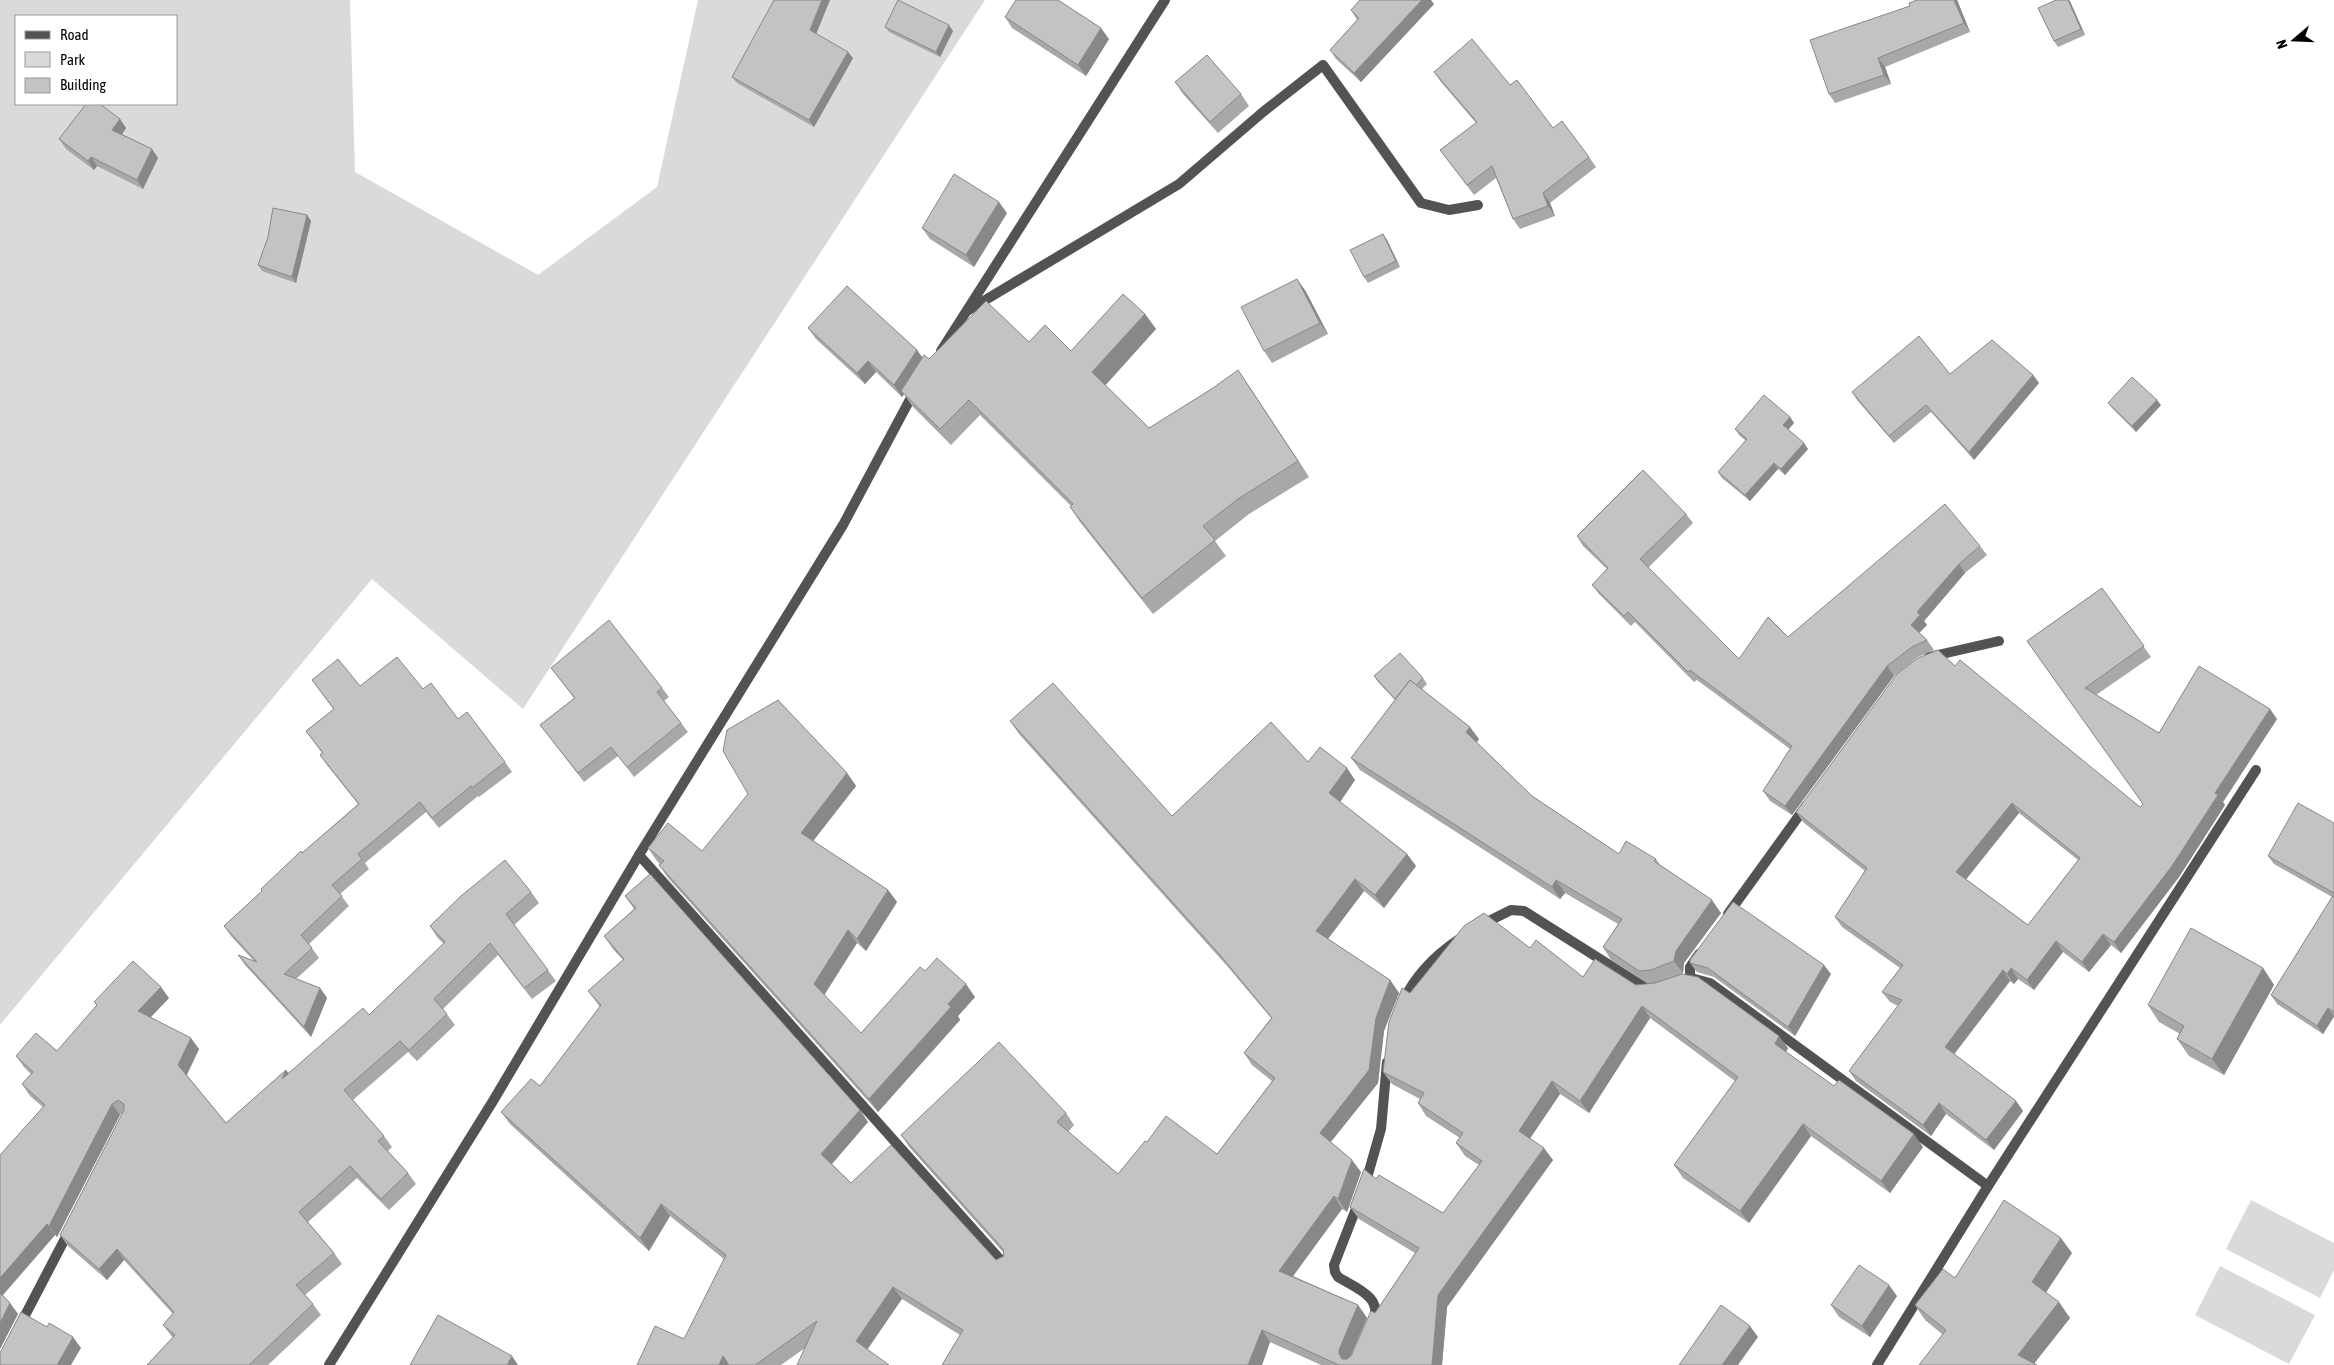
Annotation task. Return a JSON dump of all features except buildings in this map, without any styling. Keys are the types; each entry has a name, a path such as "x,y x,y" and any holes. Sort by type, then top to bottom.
{"street":[{"path":"936,358 1165,0"},
{"path":"966,312 1179,184 1263,112 1322,65 1421,203 1449,210 1478,205"},
{"path":"329,1365 493,1101 639,855 843,525 906,403 921,380"},
{"path":"1920,663 1939,654 1999,641"},
{"path":"1877,1365 1988,1186 2256,770"},
{"path":"1719,927 1812,799"},
{"path":"639,855 1006,1266"},
{"path":"1399,1010 1407,993 1422,971 1440,952 1504,912 1518,909 1524,911 1645,990 1653,991 1660,989"},
{"path":"1708,943 1690,967 1687,979 1698,978 1710,983 1988,1186"},
{"path":"1368,1333 1375,1317 1376,1306 1372,1298 1338,1277 1334,1272 1334,1265 1366,1183 1381,1129 1387,1055"},
{"path":"13,1338 74,1220"}],"green space":[{"path":"0,0 350,0 355,172 538,275 657,187 698,0 985,0 523,709 372,579 0,1025"},
{"path":"2251,1200 2334,1243 2334,1270 2320,1298 2226,1249"},
{"path":"2220,1266 2315,1315 2289,1364 2195,1315"}]}
